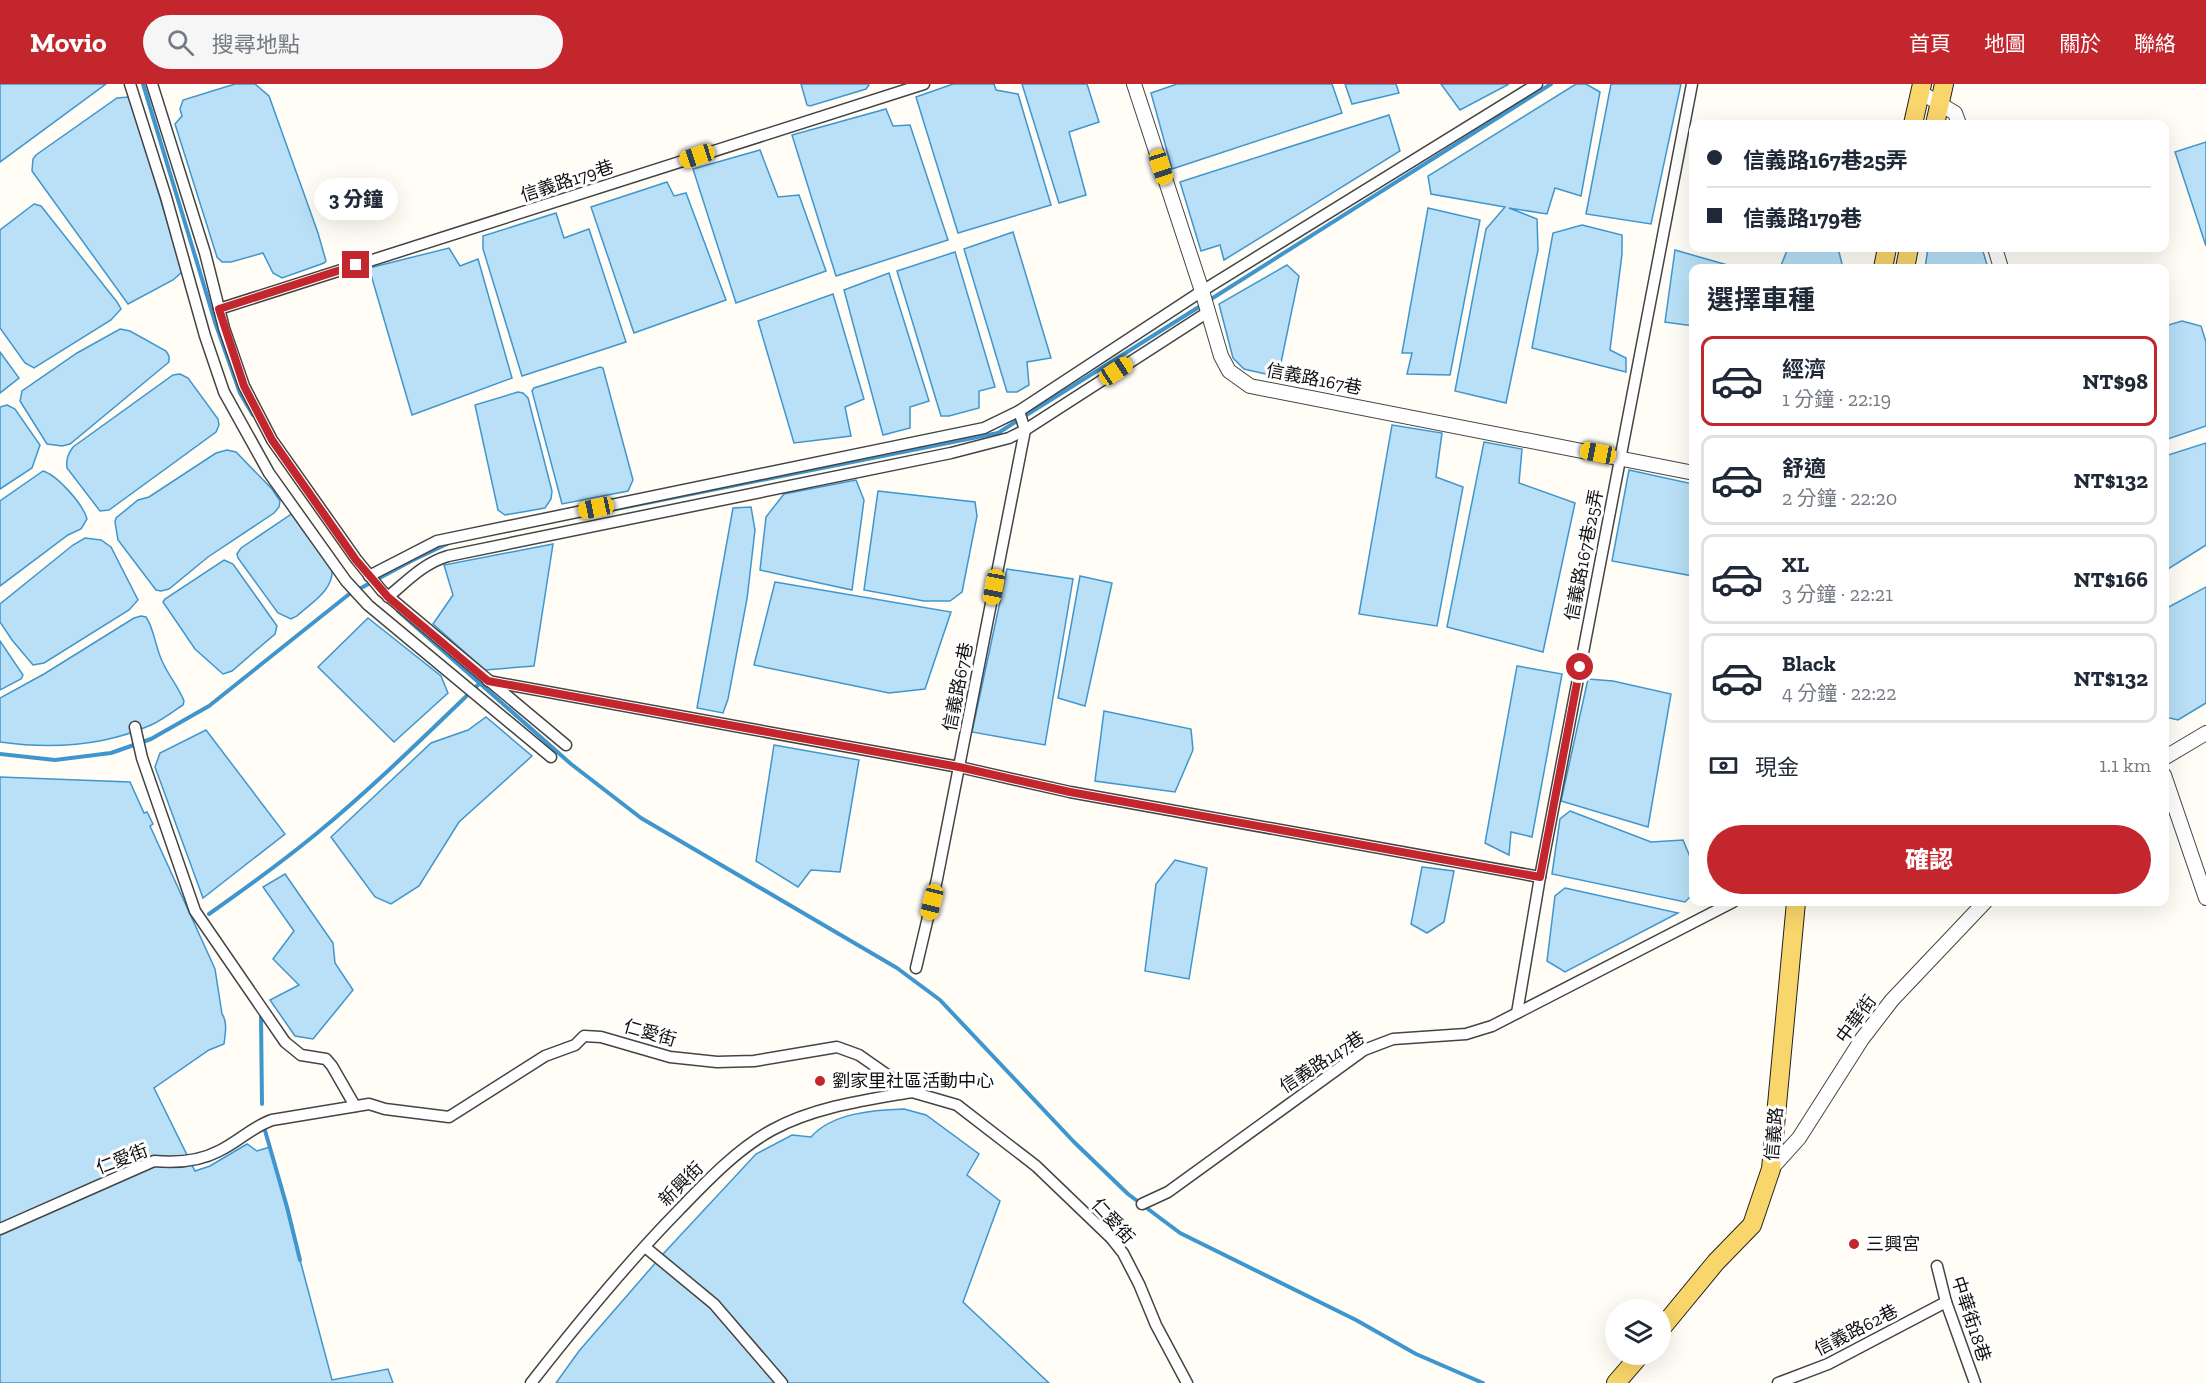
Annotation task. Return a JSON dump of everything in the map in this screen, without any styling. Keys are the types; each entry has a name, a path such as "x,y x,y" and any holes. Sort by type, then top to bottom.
{"main road":[{"path":"1936,120 1944,84"},
{"path":"1914,120 1921,88"},
{"name":"信義路","path":"1671,1317 1716,1262 1752,1226 1771,1168 1796,906"},
{"path":"1616,1383 1632,1365"}],"street":[{"path":"130,84 166,197 205,336 224,392 269,473 346,581 368,606 551,757"},
{"path":"152,84 244,386 272,440 371,578 385,594 566,745"},
{"name":"信義路179巷","path":"219,309 924,84"},
{"name":"信義路167巷","path":"1134,84 1221,356 1237,378 1250,386 1689,472"},
{"path":"371,578 437,541 984,428 1019,411 1202,292 1537,84"},
{"name":"信義路167巷25弄","path":"1517,1013 1540,877 1692,84"},
{"path":"1921,88 1955,113 1958,120"},
{"path":"385,594 435,560 448,556 951,453 1009,438 1025,430 1208,310"},
{"name":"信義路67巷","path":"916,968 937,879 1025,430 1019,411"},
{"path":"488,681 959,767 1070,792 1540,877"},
{"path":"136,730 138,746 195,911 285,1042 301,1055 326,1059 355,1106"},
{"path":"2169,755 2206,733"},
{"path":"2169,790 2205,890"},
{"name":"信義路147巷","path":"1142,1204 1168,1192 1364,1050 1393,1039 1466,1034 1492,1026 1725,906"},
{"name":"中華街","path":"1771,1168 1799,1138 1862,1039 1892,1000 1981,906"},
{"name":"仁愛街","path":"0,1229 154,1161 174,1163 219,1152 272,1120 369,1104 449,1117 545,1056 574,1045 584,1036 601,1037 679,1059 717,1062 754,1061 837,1047 860,1055 912,1092 957,1105 1036,1166 1111,1238 1123,1253 1156,1325 1187,1383"},
{"name":"新興街","path":"531,1383 586,1313 712,1175 760,1137 773,1129 858,1101 912,1092"},
{"path":"645,1247 714,1304 782,1383"},
{"name":"中華街18巷","path":"1937,1266 1946,1302 1975,1383"},
{"name":"信義路62巷","path":"1778,1383 1828,1364 1946,1302"}],"water":[{"path":"0,84 106,84 0,162"},
{"path":"235,84 255,84 269,96 318,233 326,261 324,263 282,278 273,273 263,253 231,262 222,262 217,257 175,124 182,116 180,109 183,100"},
{"path":"801,84 869,85 866,89 810,106 807,105"},
{"path":"953,84 994,84 996,90 1018,94 1051,205 958,233 916,97"},
{"path":"1022,84 1087,84 1099,122 1069,132 1086,195 1059,203"},
{"path":"1177,84 1332,84 1342,113 1172,169 1151,93"},
{"path":"1345,84 1396,84 1399,93 1352,104"},
{"path":"1441,84 1509,84 1460,110"},
{"path":"1576,84 1586,84 1600,92 1581,196 1555,188 1547,214 1509,208 1537,219 1538,250 1506,403 1455,391 1486,229 1505,207 1431,194 1428,176"},
{"path":"1611,84 1681,84 1651,224 1586,214"},
{"path":"129,97 182,272 173,280 128,304 32,171 33,159 36,155 117,98"},
{"path":"886,109 893,126 910,125 948,240 836,276 792,135"},
{"path":"1389,115 1400,151 1224,260 1220,245 1201,251 1180,182"},
{"path":"2206,142 2206,246 2175,152"},
{"path":"760,150 778,197 799,195 826,271 736,303 693,169"},
{"path":"667,182 674,196 686,193 726,300 634,333 591,207"},
{"path":"34,204 41,206 121,309 111,320 34,368 25,363 0,328 0,230"},
{"path":"1428,208 1480,220 1450,375 1407,374 1412,353 1402,353"},
{"path":"556,213 564,238 589,229 626,342 522,376 483,249 483,236"},
{"path":"1582,225 1622,235 1622,254 1610,350 1626,358 1626,372 1532,348 1553,233"},
{"path":"1013,232 1051,358 1027,362 1029,385 1017,392 1007,392 964,249"},
{"path":"449,248 460,266 478,259 512,378 412,415 369,268"},
{"path":"1675,250 1724,264 1689,264 1689,325 1665,322"},
{"path":"955,252 995,387 979,391 979,408 941,416 897,271"},
{"path":"1786,252 1839,252 1842,264 1782,264"},
{"path":"1927,252 1983,252 1987,264 1926,264"},
{"path":"1287,265 1299,276 1278,377 1244,369 1233,358 1219,304"},
{"path":"889,273 929,401 910,407 910,428 883,435 844,290"},
{"path":"833,294 864,399 845,407 851,436 794,443 758,321"},
{"path":"2182,321 2201,326 2206,342 2206,426 2169,439 2169,325"},
{"path":"120,329 130,331 166,351 169,362 70,444 62,446 47,444 20,401 22,391 77,353"},
{"path":"0,352 19,378 0,393"},
{"path":"603,368 633,480 628,491 562,504 532,391 534,388"},
{"path":"180,374 188,378 218,419 219,425 216,432 109,510 100,511 67,468 70,452 73,447 173,375"},
{"path":"518,392 528,398 552,491 551,499 545,508 505,515 498,510 475,405"},
{"path":"7,405 15,409 40,445 32,468 0,489 0,407"},
{"path":"1392,425 1442,433 1436,477 1463,487 1437,626 1359,614"},
{"path":"1484,442 1522,449 1519,483 1575,503 1543,652 1447,627"},
{"path":"2206,443 2206,545 2169,568 2169,455"},
{"path":"227,450 236,452 272,489 280,501 279,507 274,513 208,557 169,589 156,590 118,540 116,518 138,500 149,497 216,453"},
{"path":"1629,470 1689,483 1689,575 1612,561"},
{"path":"43,471 69,491 87,519 81,529 68,535 0,586 0,501"},
{"path":"856,480 864,500 852,590 760,570 766,517 784,494"},
{"path":"878,491 975,502 977,516 962,592 950,601 924,601 864,590"},
{"path":"751,507 755,530 747,599 728,699 723,713 697,708 733,508"},
{"path":"293,513 332,569 332,577 325,590 315,601 291,619 278,613 237,554 241,548"},
{"path":"85,538 101,540 111,547 138,600 129,610 44,663 33,665 0,622 0,604 73,545"},
{"path":"553,544 534,666 485,670 433,624 453,595 444,565"},
{"path":"224,560 233,564 277,626 275,634 232,671 223,674 195,649 163,602"},
{"path":"1007,569 1073,579 1045,745 972,732"},
{"path":"1080,576 1112,583 1085,706 1058,698"},
{"path":"775,582 951,612 925,689 889,693 754,665"},
{"path":"2206,587 2206,703 2178,720 2169,718 2169,607"},
{"path":"141,616 146,617 149,622 160,657 182,696 183,705 151,725 115,738 57,745 0,742 0,698"},
{"path":"368,618 441,676 448,693 394,742 318,667"},
{"path":"0,641 23,675 21,679 0,690"},
{"path":"1517,666 1562,674 1532,837 1511,832 1509,855 1485,843"},
{"path":"1588,679 1613,681 1671,694 1648,827 1561,801"},
{"path":"1104,711 1191,729 1193,750 1175,792 1095,781"},
{"path":"486,717 532,756 459,822 419,886 391,904 375,897 331,837 431,743 468,730"},
{"path":"206,730 285,834 203,898 155,767 160,753"},
{"path":"774,745 859,760 840,872 811,870 798,887 756,861"},
{"path":"0,777 130,782 144,813 147,812 153,824 150,826 215,969 222,1014 226,1025 224,1044 209,1050 154,1088 195,1171 210,1166 247,1144 257,1151 270,1147 332,1380 388,1369 393,1383 0,1383"},
{"path":"1570,811 1651,842 1683,840 1689,854 1689,898 1685,902 1552,874 1560,819"},
{"path":"1175,860 1207,868 1189,979 1145,971 1156,884"},
{"path":"1422,867 1454,871 1444,922 1427,933 1411,924"},
{"path":"285,874 333,943 335,963 353,990 313,1039 295,1036 270,1000 299,985 273,959 294,931 263,887"},
{"path":"1565,888 1678,913 1565,972 1547,961 1555,896"},
{"path":"904,1109 926,1115 979,1154 967,1175 1000,1201 963,1302 1049,1383 556,1383 579,1351 664,1253 756,1154 792,1135 811,1137 830,1123 854,1114"}],"waterway":[{"path":"143,84 215,322 240,393 253,415"},
{"path":"1208,301 1551,84"},
{"path":"591,514 998,433 1202,305"},
{"path":"0,754 55,760 111,753 151,739 209,706 348,595 449,543"},
{"path":"398,611 571,764 641,818 897,968 940,1000 1074,1142 1128,1194 1180,1233 1356,1320 1416,1354 1483,1383"},
{"path":"209,914 277,865 337,816 479,684"},
{"path":"261,1016 262,1104"},
{"path":"264,1127 300,1260"}],"place":[{"name":"劉家里社區活動中心","path":"820,1081"},
{"name":"三興宮","path":"1854,1244"}],"route":[{"path":"356,265 219,309 224,328 244,386 272,440 356,560 388,597 488,681 959,767 1070,792 1540,877 1580,667"}]}
